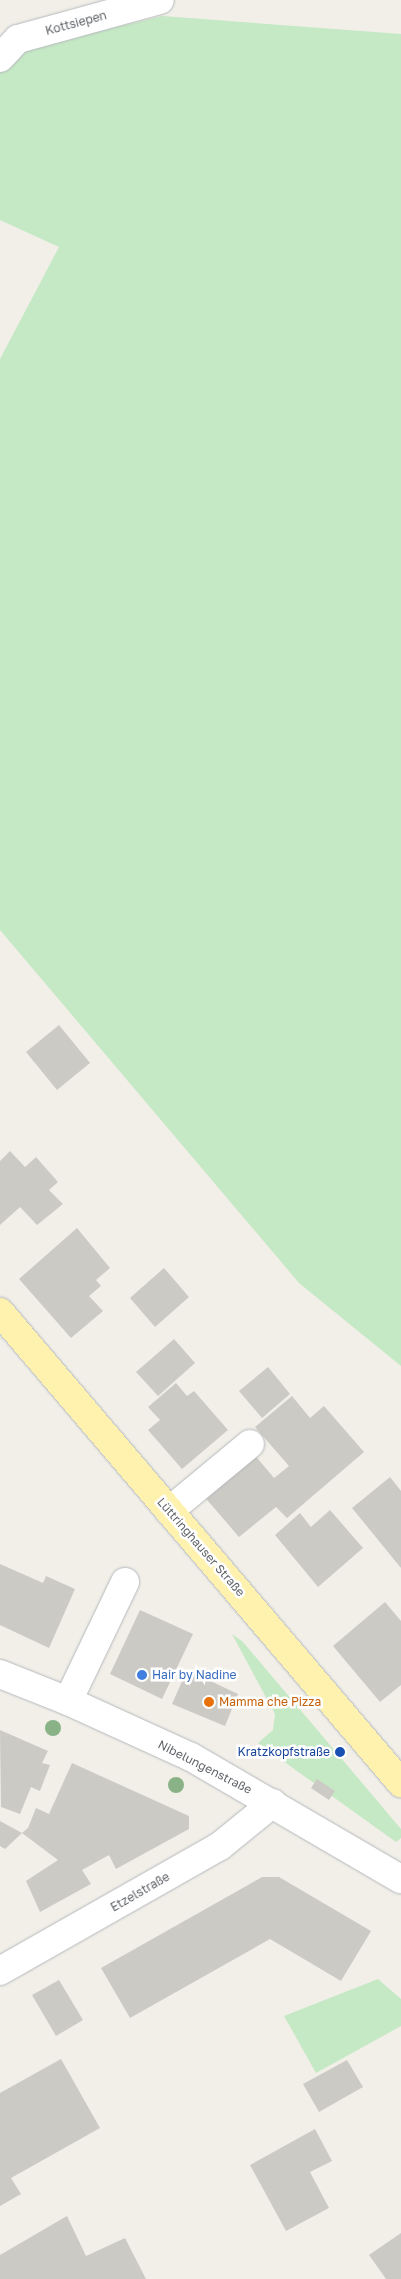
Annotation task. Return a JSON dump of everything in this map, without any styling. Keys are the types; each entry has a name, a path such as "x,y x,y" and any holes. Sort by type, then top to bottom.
{"main road":[{"name":"Lüttringhauser Straße","path":"0,1312 401,1783"}],"street":[{"name":"Kottsiepen","path":"0,58 18,39 160,0"},
{"path":"169,1511 250,1444"},
{"path":"68,1701 125,1582"},
{"name":"Nibelungenstraße","path":"0,1674 68,1701 191,1757 401,1879"},
{"name":"Etzelstraße","path":"0,1971 220,1846 273,1803"}],"green space":[{"path":"162,16 401,34 401,1366 299,1283 0,930 0,359 59,247 0,220 0,72 25,49"},
{"path":"232,1634 243,1642 401,1829 401,1838 396,1842 258,1743 273,1730 275,1714"},
{"path":"378,1979 401,1999 401,2026 316,2073 284,2016"}],"building":[{"path":"59,1025 90,1063 57,1090 26,1052"},
{"path":"10,1151 25,1167 36,1157 58,1182 49,1190 63,1204 37,1225 20,1207 0,1225 0,1161"},
{"path":"77,1228 110,1268 96,1280 101,1286 89,1296 103,1311 71,1338 19,1279"},
{"path":"164,1268 189,1297 155,1327 130,1298"},
{"path":"174,1339 195,1363 158,1396 136,1372"},
{"path":"268,1367 290,1394 262,1418 239,1391"},
{"path":"176,1383 187,1396 194,1391 228,1430 182,1469 148,1430 160,1420 148,1407"},
{"path":"292,1396 310,1418 324,1406 364,1452 287,1518 276,1507 239,1537 202,1494 252,1452 274,1478 289,1466 255,1427"},
{"path":"390,1477 401,1491 401,1568 352,1508"},
{"path":"330,1510 363,1548 318,1587 275,1535 300,1513 311,1527"},
{"path":"0,1564 43,1583 46,1576 75,1589 49,1648 0,1625"},
{"path":"385,1602 401,1621 401,1685 380,1702 333,1646"},
{"path":"140,1610 193,1634 162,1699 110,1674"},
{"path":"187,1670 238,1694 225,1726 172,1704"},
{"path":"0,1730 48,1751 42,1763 50,1765 40,1791 31,1787 20,1814 1,1807"},
{"path":"72,1763 189,1816 189,1829 116,1869 109,1855 82,1870 91,1884 40,1912 26,1881 58,1860 22,1833 28,1828 36,1808 49,1814"},
{"path":"317,1779 335,1791 329,1800 311,1788"},
{"path":"0,1821 22,1833 5,1849 0,1846"},
{"path":"262,1877 279,1877 371,1931 341,1981 270,1939 130,2018 101,1968"},
{"path":"59,1980 83,2020 56,2036 32,1995"},
{"path":"61,2059 100,2128 11,2178 21,2194 0,2206 0,2093"},
{"path":"347,2060 363,2087 319,2112 303,2084"},
{"path":"315,2129 332,2161 310,2172 329,2208 286,2231 250,2165"},
{"path":"67,2216 86,2256 125,2238 146,2279 0,2279 0,2255"},
{"path":"401,2233 401,2279 386,2279 369,2255"}],"place":[{"name":"Hair by Nadine","path":"142,1675"},
{"name":"Mamma che Pizza","path":"209,1702"},
{"name":"Kratzkopfstraße","path":"340,1752"}]}
